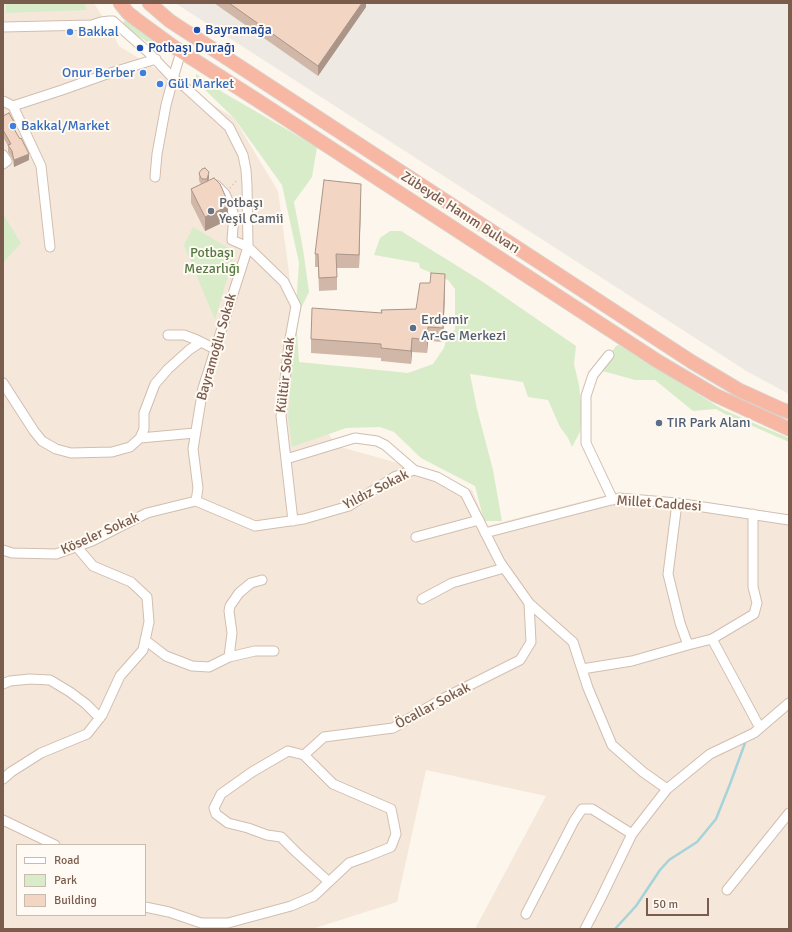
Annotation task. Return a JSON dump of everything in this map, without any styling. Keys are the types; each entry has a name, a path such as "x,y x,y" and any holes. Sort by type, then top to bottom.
{"highway":[{"name":"Zübeyde Hanım Bulvarı","path":"149,3 170,21 692,362 739,390 789,412"},
{"name":"Zübeyde Hanım Bulvarı","path":"125,5 137,20 181,52 659,362 715,395 789,429"}],"street":[{"path":"3,27 92,25 109,21 114,23 125,5"},
{"name":"Bayramoğlu Sokak","path":"114,23 156,59 173,78 229,127 243,155 246,170 248,247 203,388 193,449 198,488 196,501"},
{"path":"155,177 156,154 166,105 181,52"},
{"path":"13,106 156,59"},
{"path":"3,101 13,106 41,166 50,247"},
{"path":"214,183 225,194"},
{"name":"Kültür Sokak","path":"225,194 234,214 232,240 248,247 284,282 296,306 289,344 281,416 292,521"},
{"path":"168,335 184,335 215,349"},
{"path":"3,383 42,441 56,449 71,453 112,452 130,447 140,438 144,429 144,413 155,384 168,369 201,342"},
{"path":"610,355 593,374 586,396 586,443 613,500"},
{"path":"140,438 195,433"},
{"path":"286,459 355,438 377,441 385,445 414,470"},
{"name":"Yıldız Sokak","path":"196,501 255,526 292,521 349,506 394,478 414,470 437,477 465,493 485,533"},
{"name":"Millet Caddesi","path":"485,533 619,498 677,503 789,520"},
{"name":"Köseler Sokak","path":"3,550 12,553 56,554 92,541 147,513 196,501"},
{"path":"677,503 668,574 680,623 688,645"},
{"path":"582,669 632,662 712,639 754,614 757,603 753,587 753,514"},
{"path":"416,536 479,520"},
{"path":"485,533 500,562 529,603 573,642 588,688 612,745 643,772 667,789"},
{"path":"3,779 11,772 41,753 87,734 102,715 120,676 142,650 149,622 147,597 131,582 94,566 77,547"},
{"path":"422,599 452,583 504,568"},
{"path":"229,657 232,633 229,612 230,606 239,593 251,583 262,580"},
{"name":"Öcallar Sokak","path":"304,755 324,737 393,728 444,698 520,660 531,642 529,603"},
{"path":"712,639 760,728"},
{"path":"145,640 166,656 192,666 209,667 229,657 255,651 274,651"},
{"path":"3,684 10,681 30,679 50,680 86,704 100,718"},
{"path":"585,929 632,834 667,789 710,754 754,733 789,703"},
{"path":"146,907 169,912 201,923 228,923 291,906 314,896 329,882 349,863 391,847 396,834 391,809 333,784 304,755 288,751 252,772 221,794 214,808 216,814 228,823 267,835 281,837 329,882"},
{"path":"526,914 574,821 582,809 592,809 632,834"},
{"path":"728,890 789,813"},
{"path":"3,820 54,844"}],"path":[{"path":"225,194 246,170"}],"shaded area":[{"path":"3,3 94,3 110,28 119,46 234,118 278,191 297,332 291,382 337,446 444,476 472,490 487,526 611,494 700,502 789,515 789,929 475,929 546,796 426,770 397,902 312,929 3,929"},
{"path":"175,3 789,3 789,394 748,372"}],"green space":[{"path":"6,3 84,3 87,10 6,13"},
{"path":"128,19 169,49 168,52 164,54 123,25 124,21"},
{"path":"196,74 224,93 317,147 312,177 294,202 309,292 301,308 297,332 299,362 408,373 433,364 444,348 448,333 455,330 455,289 448,280 420,268 419,263 374,255 380,238 390,231 401,231 483,282 576,346 574,364 579,385 582,413 580,432 572,447 568,438 560,427 548,400 528,397 523,382 470,374 477,409 493,470 502,521 484,521 475,486 421,458 394,432 380,427 346,428 292,447 288,417 299,263 282,185 234,118 196,81"},
{"path":"3,214 21,243 3,263"},
{"name":"Potbaşı Mezarlığı","path":"193,227 235,252 215,320 184,245"},
{"path":"619,345 722,409 789,438 789,442 716,409 693,411 655,380 635,380 599,370 616,346"}],"building":[{"path":"229,3 362,3 318,66"},
{"path":"9,113 14,122 11,124 20,139 21,138 29,154 14,160 12,151 8,145 11,144 3,130 3,116"},
{"path":"205,168 209,172 207,179 202,179 199,173"},
{"path":"214,178 220,184 228,202 228,206 205,217 191,189"},
{"path":"324,180 361,184 359,255 336,254 337,277 319,278 318,254 315,254"},
{"name":"Erdemir Ar-Ge Merkezi","path":"431,273 445,274 443,328 428,327 427,340 412,338 411,351 381,348 381,344 311,339 312,308 382,313 381,310 416,309 420,283 430,283"}],"waterway":[{"path":"615,929 636,906 660,870 669,860 697,842 716,819 745,743"}],"place":[{"name":"Bayramağa","path":"197,30"},
{"name":"Bakkal","path":"70,32"},
{"name":"Potbaşı Durağı","path":"140,48"},
{"name":"Onur Berber","path":"143,73"},
{"name":"Gül Market","path":"160,84"},
{"name":"Bakkal/Market","path":"13,126"},
{"name":"Potbaşı Yeşil Camii","path":"211,211"},
{"name":"Erdemir Ar-Ge Merkezi","path":"413,328"},
{"name":"TIR Park Alanı","path":"659,423"}]}
